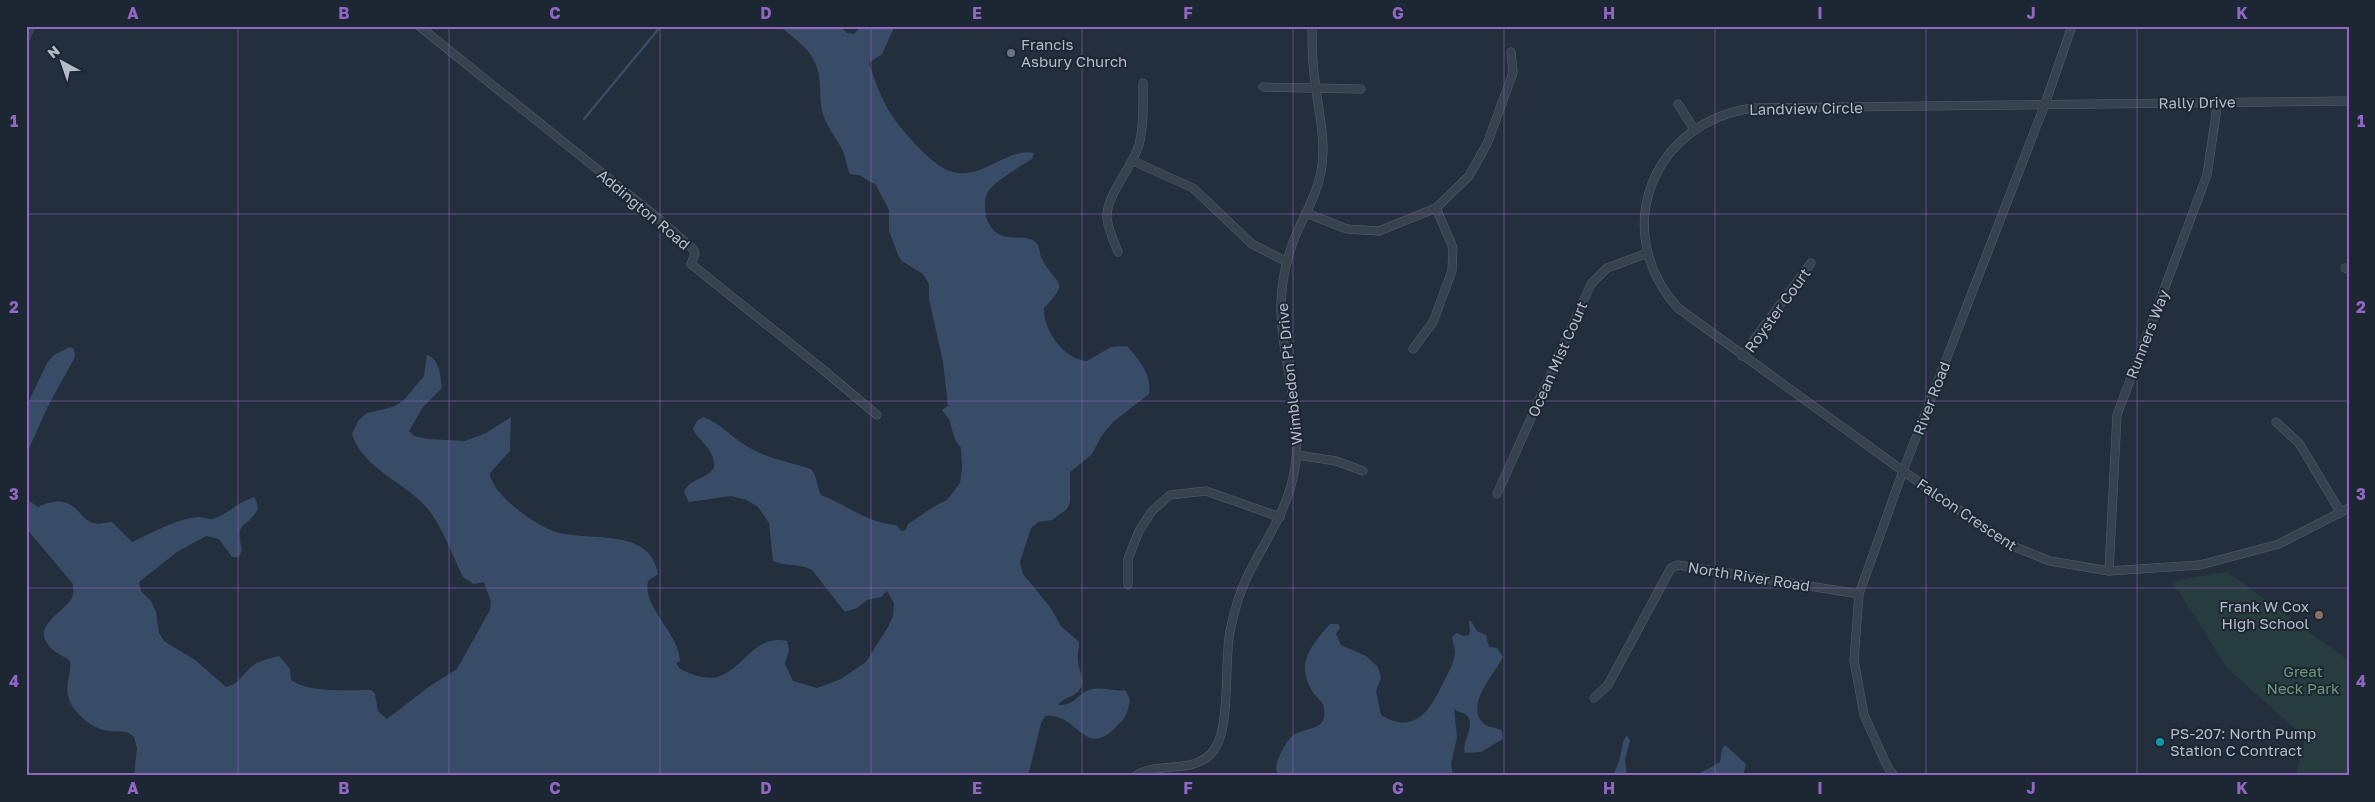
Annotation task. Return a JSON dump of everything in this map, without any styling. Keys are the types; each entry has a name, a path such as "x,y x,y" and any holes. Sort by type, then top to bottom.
{"street":[{"path":"26,36 31,26"},
{"name":"Addington Road","path":"419,26 664,224 694,250 695,254 691,264 877,415"},
{"name":"Wimbledon Pt Drive","path":"1137,775 1157,768 1189,766 1198,763 1216,748 1222,731 1229,641 1235,609 1247,577 1280,517 1289,496 1297,455 1295,404 1285,355 1281,318 1284,279 1287,262 1319,183 1323,152 1312,26"},
{"name":"River Road","path":"1894,776 1887,766 1864,715 1854,660 1860,594 1903,471 2045,104 2072,26"},
{"path":"1306,213 1348,229 1379,231 1436,208 1469,176 1487,144 1513,73 1512,52"},
{"path":"1118,252 1108,225 1108,208 1133,161 1142,128 1143,83"},
{"path":"1263,87 1361,90"},
{"name":"Rally Drive","path":"2045,104 2349,101"},
{"name":"Runners Way","path":"2109,572 2117,415 2207,175 2218,102"},
{"path":"1678,104 1694,129"},
{"name":"Landview Circle","path":"1903,471 1678,308 1660,285 1648,253 1644,224 1651,188 1665,158 1674,146 1694,129 1723,114 1753,108 2045,104"},
{"path":"1133,161 1193,188 1252,244 1287,262"},
{"path":"1413,349 1433,322 1452,271 1453,248 1436,208"},
{"name":"Ocean Mist Court","path":"1497,494 1591,284 1607,268 1648,253"},
{"name":"Royster Court","path":"1742,356 1811,263"},
{"path":"2276,422 2299,443 2341,513"},
{"path":"1297,455 1336,460 1363,471"},
{"name":"Falcon Crescent","path":"1903,471 2010,545 2050,561 2109,572 2200,565 2279,544 2349,508"},
{"path":"1128,585 1128,559 1139,531 1152,510 1170,495 1206,491 1280,517"},
{"name":"North River Road","path":"1594,698 1608,685 1671,568 1678,565 1860,594"}],"green space":[{"name":"Great Neck Park","path":"2227,572 2349,661 2349,776 2296,776 2305,738 2227,668 2172,581"}],"water":[{"path":"780,26 839,26 847,33 854,34 862,26 876,29 880,26 895,26 882,54 869,63 874,78 895,120 922,151 944,169 957,173 973,172 1019,153 1034,153 1032,159 994,185 987,194 985,209 988,222 1000,235 1030,239 1038,246 1048,269 1059,284 1057,292 1044,308 1047,325 1051,334 1063,350 1070,355 1087,361 1111,347 1127,346 1147,374 1149,394 1113,422 1102,435 1092,454 1070,472 1070,502 1067,509 1052,520 1038,522 1031,528 1020,562 1023,574 1050,607 1061,626 1079,642 1078,660 1082,686 1078,692 1058,705 1068,704 1089,690 1125,690 1130,699 1127,713 1121,722 1104,737 1095,739 1087,737 1065,720 1045,716 1041,723 1028,776 134,776 137,748 134,737 125,732 97,728 79,715 71,704 68,694 70,661 52,649 45,639 44,631 47,625 70,601 73,594 73,584 26,528 26,499 38,507 52,502 66,503 75,508 90,522 100,524 112,522 132,542 181,520 198,517 214,519 254,497 258,509 242,526 240,540 242,550 239,557 232,557 219,539 206,536 177,552 139,582 141,591 151,601 156,612 159,633 164,641 195,660 226,687 236,682 255,664 279,656 290,669 291,680 299,684 329,690 371,690 375,694 378,711 387,719 430,686 457,669 490,610 491,602 484,582 474,584 463,577 443,532 427,508 408,490 365,457 357,446 352,434 358,421 367,413 393,407 403,401 424,376 427,355 435,360 437,364 442,388 423,407 409,431 414,436 427,439 465,441 486,433 511,417 510,451 490,473 497,490 525,515 545,528 567,534 630,542 643,548 653,559 658,574 648,581 650,601 674,640 680,661 676,663 680,669 693,675 717,677 735,667 757,647 775,640 787,641 789,650 785,664 793,681 817,688 841,679 866,662 893,616 894,603 887,591 881,597 867,600 857,608 845,612 812,570 803,566 773,561 769,523 758,507 747,500 731,496 689,502 684,492 694,481 707,475 714,468 713,456 693,429 697,421 703,417 715,423 752,449 811,469 815,475 821,495 876,521 896,525 901,531 906,530 908,524 947,500 960,483 962,468 961,448 955,440 949,419 942,410 948,406 943,362 929,299 929,284 923,274 902,261 898,255 889,231 889,210 876,185 859,175 850,174 842,149 828,126 822,111 819,76 816,65 810,53"},
{"path":"70,347 74,349 75,357 48,406 26,455 26,407 47,363 54,355"},
{"path":"1469,621 1471,621 1477,631 1486,635 1489,647 1497,648 1503,657 1483,690 1477,708 1484,724 1502,731 1503,739 1481,752 1465,753 1464,749 1470,727 1469,718 1454,709 1457,737 1451,764 1453,776 1279,776 1276,769 1278,760 1289,739 1295,734 1317,726 1324,719 1323,704 1311,689 1305,670 1308,654 1317,639 1330,624 1338,624 1340,628 1336,634 1341,645 1366,656 1378,667 1381,678 1376,691 1381,715 1393,721 1403,722 1412,721 1420,716 1433,701 1454,660 1455,650 1452,637 1457,633 1463,636 1469,635"},
{"path":"1627,735 1630,741 1625,759 1627,776 1613,776 1620,758 1623,742"},
{"path":"1725,745 1746,764 1743,776 1695,776 1720,762 1722,749"}],"waterway":[{"path":"584,119 661,26"}],"place":[{"name":"Francis Asbury Church","path":"1011,53"},
{"name":"Frank W Cox High School","path":"2319,615"},
{"name":"PS-207: North Pump Station C Contract","path":"2160,742"}]}
